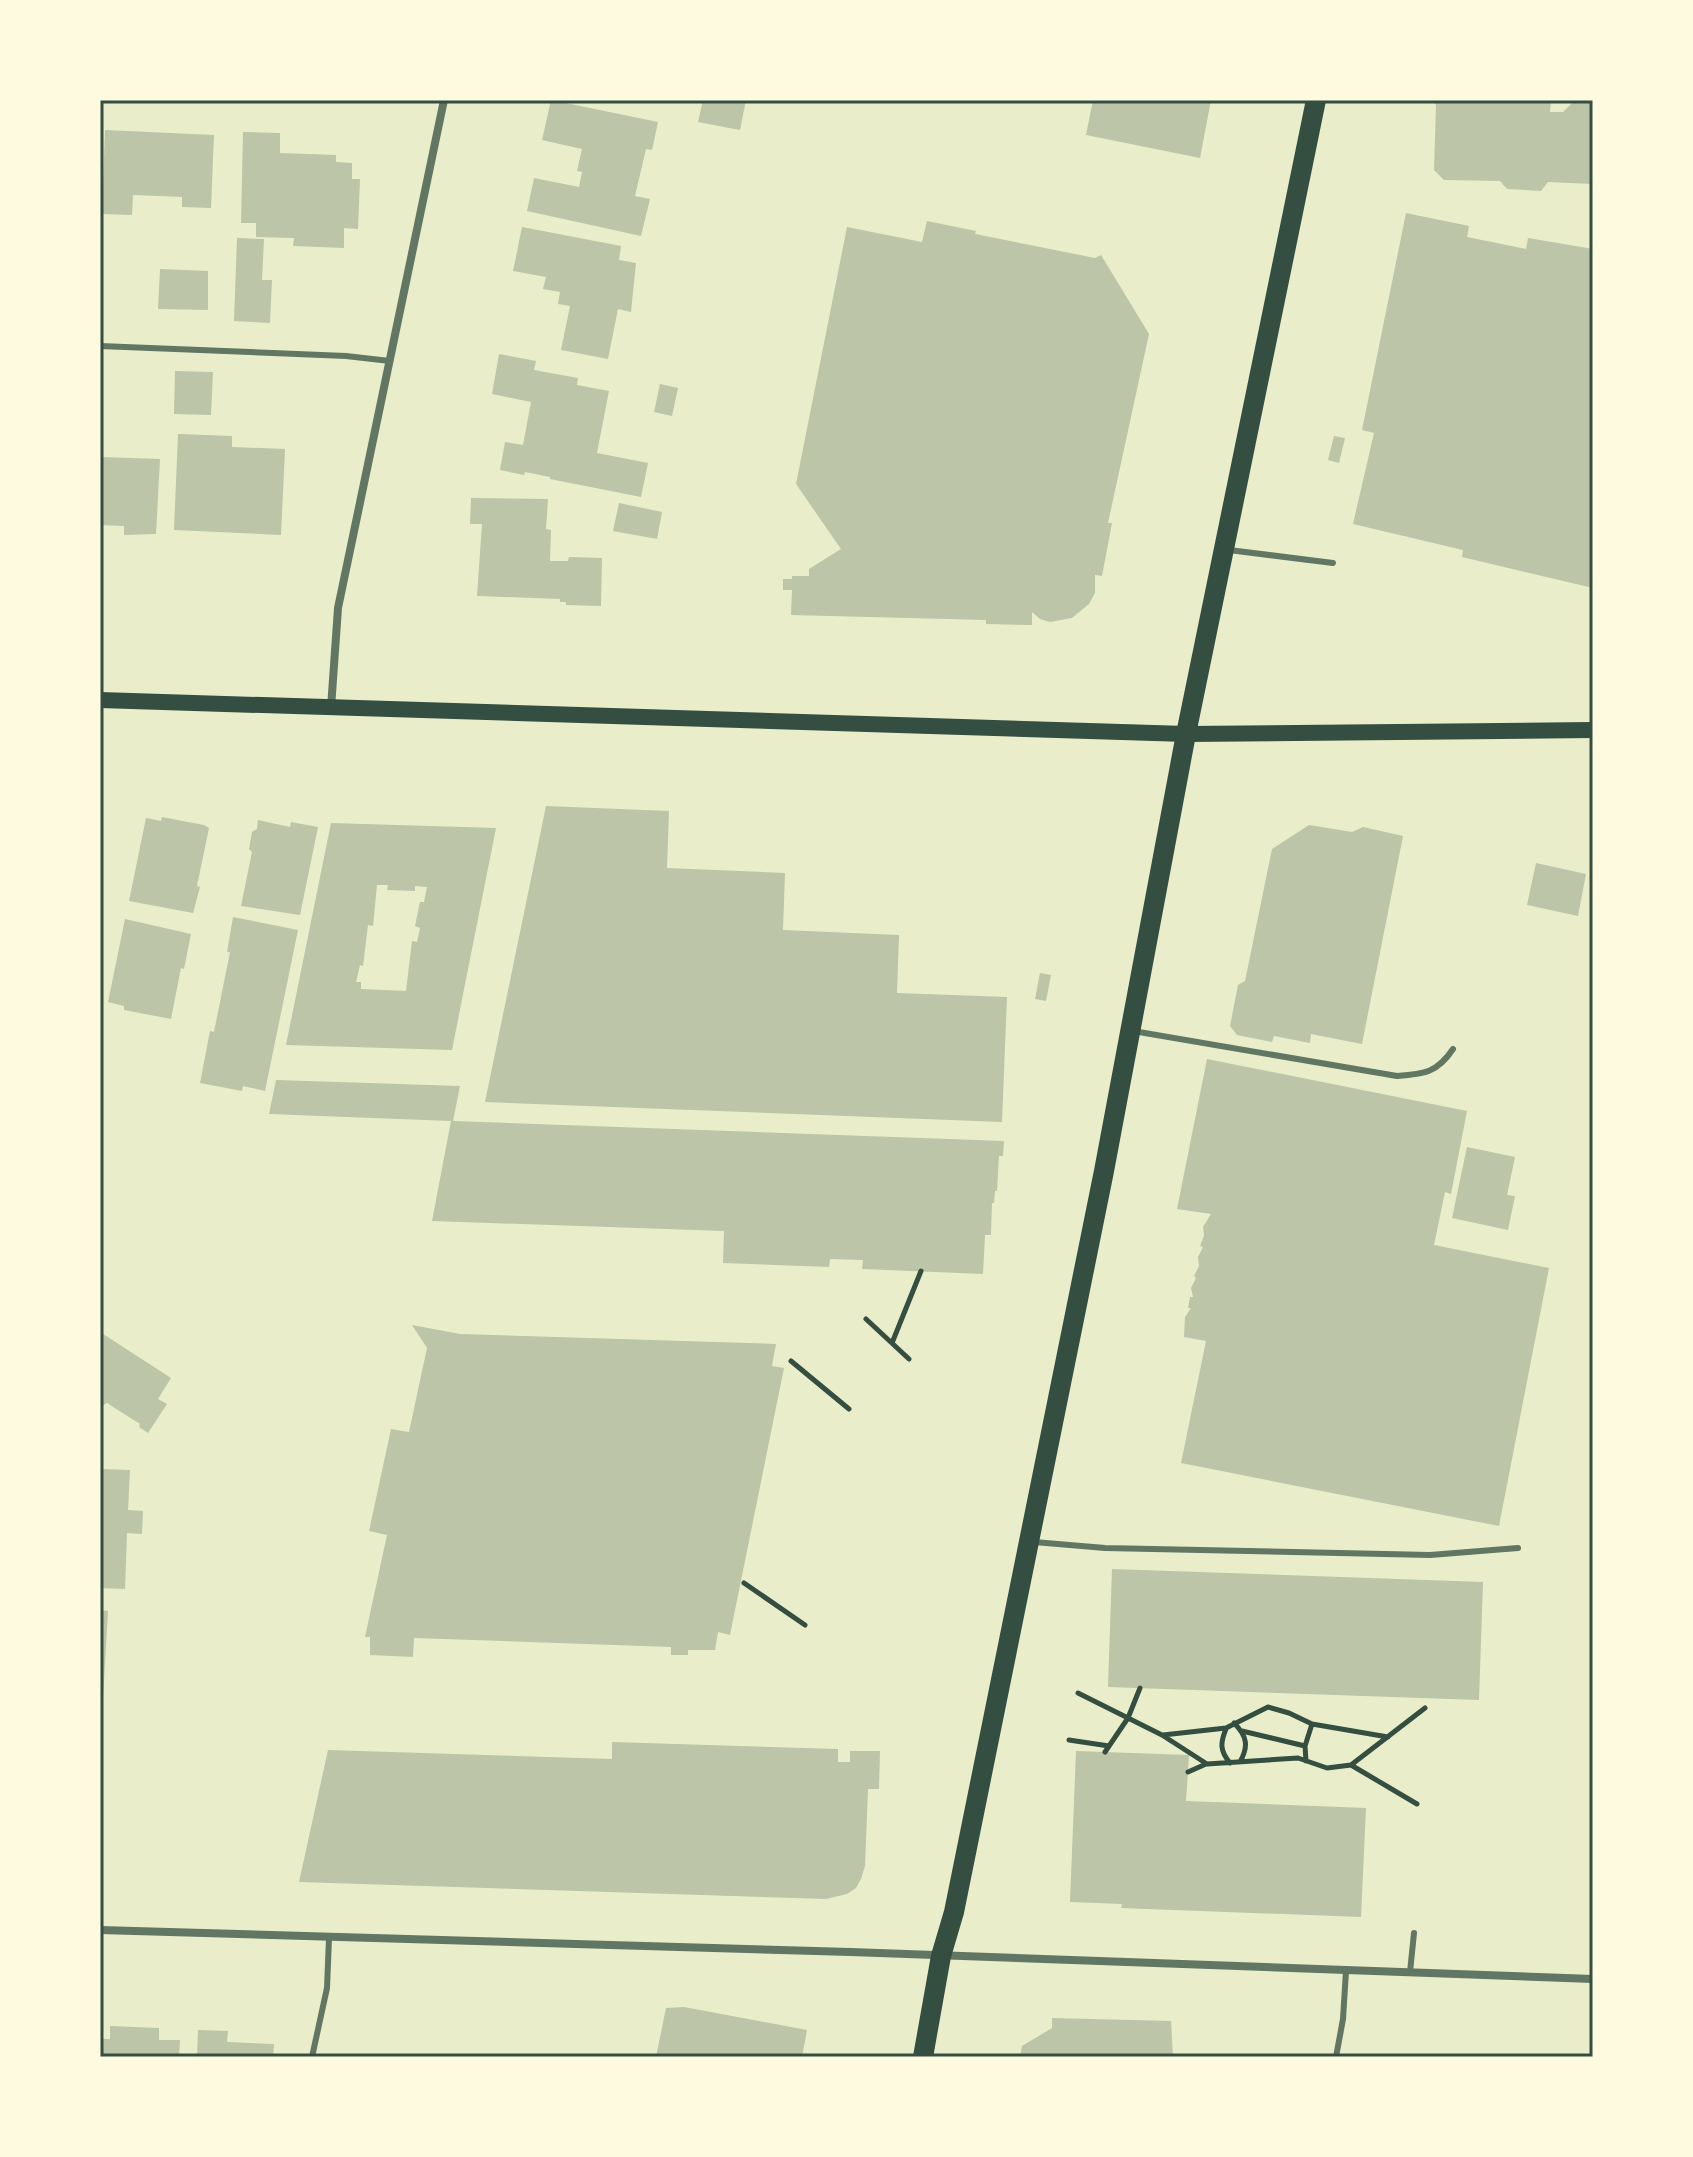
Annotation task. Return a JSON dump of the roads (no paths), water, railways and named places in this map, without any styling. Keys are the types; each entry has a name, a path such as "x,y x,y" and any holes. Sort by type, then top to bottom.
{"main road":[{"path":"923,2057 941,1956 954,1912 1104,1171 1186,734 1316,100"},
{"path":"100,700 1186,734 1593,730"}],"street":[{"path":"331,708 338,608 444,100"},
{"path":"100,1930 1593,1979"}],"lane":[{"path":"100,346 346,356 390,361"},
{"path":"1225,549 1333,563"},
{"path":"1130,1031 1397,1076 1424,1074 1443,1063 1453,1049"},
{"path":"1027,1542 1105,1548 1430,1555 1518,1548"},
{"path":"1410,1972 1414,1933"},
{"path":"312,2057 327,1988 329,1938"},
{"path":"1336,2057 1343,2019 1346,1971"}]}
